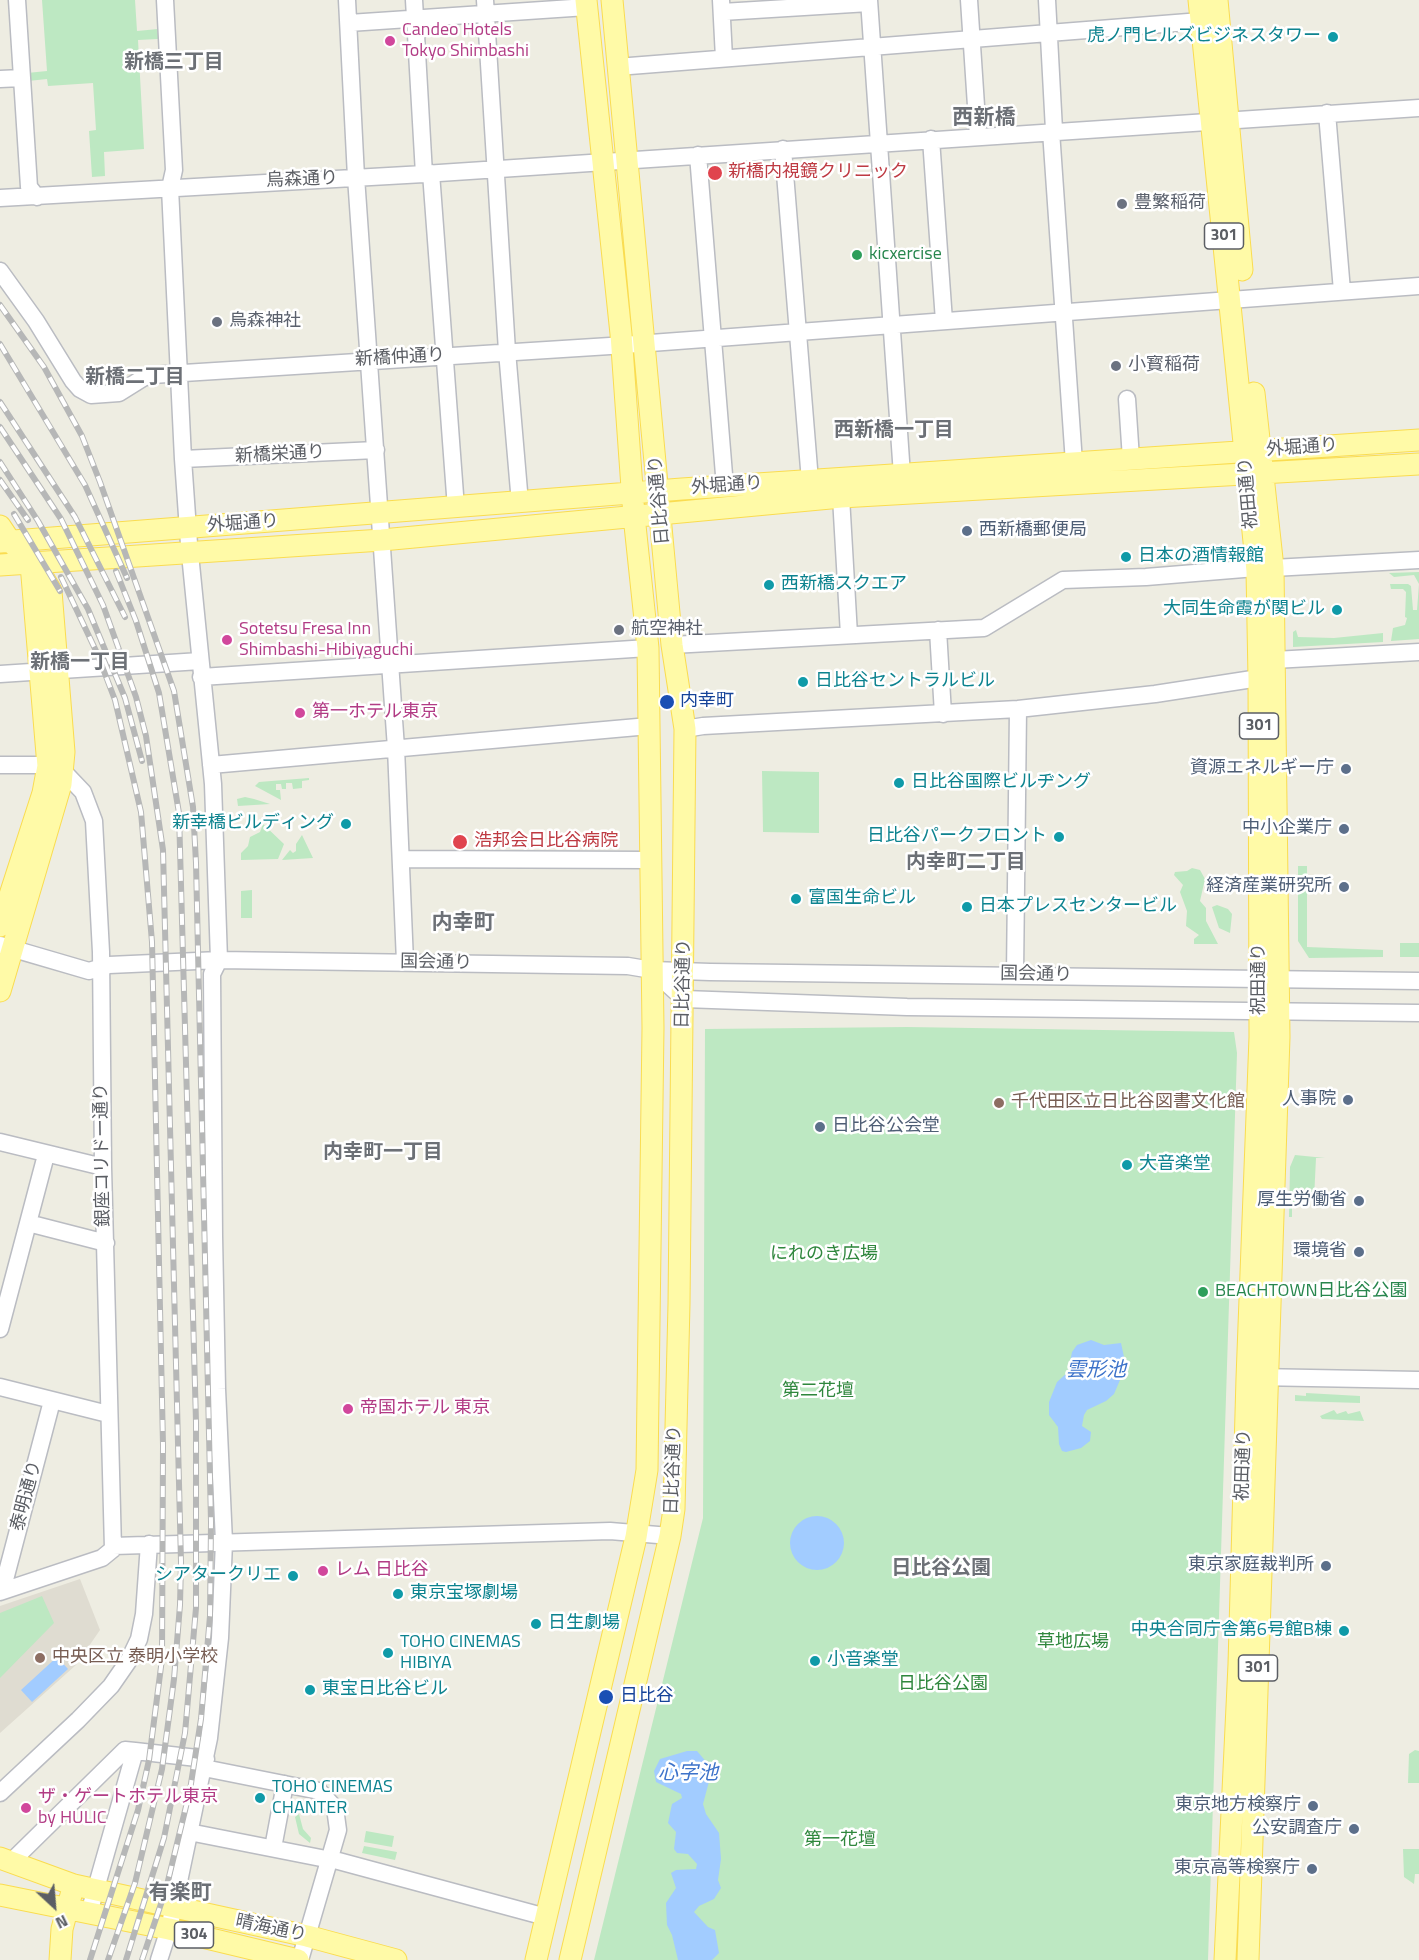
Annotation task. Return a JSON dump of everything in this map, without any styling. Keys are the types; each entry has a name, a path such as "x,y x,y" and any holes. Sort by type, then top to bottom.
{"main road":[{"name":"日比谷通り","path":"570,1960 670,1536 674,1509 680,1304 686,729 672,645 662,513 612,0"},
{"name":"祝田通り","path":"1217,0 1219,120"},
{"name":"日比谷通り","path":"536,1960 637,1533 647,1470 652,970 648,648 634,516 622,345 587,3"},
{"name":"祝田通り","path":"1200,10 1219,120 1264,568 1270,1011 1257,1377 1248,1960"},
{"name":"外堀通り","path":"0,565 382,540 662,513 1254,462 1419,440"},
{"name":"外堀通り","path":"3,536 188,528 659,491 1131,459 1419,464"},
{"path":"0,991 3,941 47,780 56,768 50,671 51,591 40,572 3,536"},
{"name":"祝田通り","path":"1225,1960 1239,1664 1257,1377"},
{"name":"304","path":"6,1868 27,1886 74,1885"},
{"path":"60,1960 61,1938 74,1885"},
{"name":"晴海通り","path":"74,1885 307,1936 396,1960"},
{"name":"晴海通り","path":"0,1895 169,1929 262,1955 299,1960"}],"street":[{"path":"17,0 29,187 37,196"},
{"path":"159,1960 169,1929 205,1763 220,1638 224,1542 217,1389 214,1236 212,974 219,960 211,765 183,459 170,188 174,170 165,0"},
{"path":"347,0 356,177 396,748 405,962"},
{"path":"414,0 456,508"},
{"path":"969,0 978,136"},
{"path":"1047,0 1074,463"},
{"path":"724,58 721,6 869,1 902,475"},
{"path":"349,23 415,18 485,7 587,3"},
{"path":"485,7 507,351 520,503"},
{"path":"617,66 873,48 1049,32 1200,10"},
{"path":"0,79 22,78"},
{"name":"烏森通り","path":"0,198 427,174 1053,130 1419,108"},
{"path":"1327,113 1342,291"},
{"path":"931,139 944,321"},
{"path":"783,149 796,332 810,481"},
{"path":"698,155 725,487"},
{"name":"新橋仲通り","path":"0,271 36,321 73,381 85,393 119,393 143,378 179,374 622,345 1419,286"},
{"path":"1127,399 1131,459"},
{"name":"新橋栄通り","path":"183,459 376,450"},
{"path":"841,497 849,635"},
{"path":"672,645 984,628 1063,580 1419,560"},
{"path":"938,630 943,714"},
{"path":"0,674 50,671 390,665 648,648"},
{"path":"686,729 703,726 1018,709 1155,694 1266,669 1419,652"},
{"path":"1015,975 1018,709"},
{"path":"211,765 649,726"},
{"path":"0,765 56,768"},
{"name":"銀座コリドー通り","path":"56,768 83,792 94,821 98,877 108,1413 113,1547"},
{"path":"402,859 650,860"},
{"name":"国会通り","path":"3,941 89,971 109,965 219,960 628,966 652,970 684,971 1419,981"},
{"path":"652,970 684,999"},
{"name":"国会通り","path":"684,999 907,1007 1419,1013"},
{"path":"0,1142 45,1155 103,1167"},
{"path":"0,1329 45,1155"},
{"path":"28,1223 105,1243"},
{"path":"1257,1377 1419,1380"},
{"path":"0,1387 108,1413"},
{"name":"泰明通り","path":"1,1592 52,1401"},
{"path":"1,1592 102,1557 113,1547 149,1544 610,1531 670,1536"},
{"path":"0,1793 111,1686 129,1660 139,1639 144,1614 149,1544"},
{"path":"6,1868 125,1750 205,1763 320,1791 335,1808 338,1830 299,1960"},
{"path":"89,1913 133,1751"},
{"path":"273,1848 285,1784"},
{"path":"189,1832 331,1859 546,1917"},
{"path":"262,1955 266,1927"}],"shaded area":[{"name":"中央区立 泰明小学校","path":"80,1579 100,1630 76,1665 0,1733 0,1606"}],"green space":[{"path":"42,0 135,0 137,31 158,29 158,39 138,40 144,149 104,152 105,176 92,177 89,131 96,130 93,83 48,86 47,79 28,81 27,73 47,71"},
{"path":"1419,572 1419,584 1414,575 1394,577 1389,573"},
{"path":"1390,584 1411,586 1413,610 1417,610 1419,584 1419,639 1391,641 1393,628 1405,625 1407,618 1405,617 1406,592 1403,589 1391,589"},
{"path":"1296,630 1298,637 1334,638 1383,633 1383,642 1293,647 1293,632"},
{"path":"762,771 819,772 819,833 763,832"},
{"path":"309,778 309,780 302,781 302,788 293,789 292,783 286,783 286,789 282,789 281,784 276,784 276,790 280,790 281,800 255,786 259,782"},
{"path":"245,797 270,804 238,806 237,799"},
{"path":"263,824 284,844 278,859 241,860 241,853 248,846 250,837 260,832"},
{"path":"302,835 313,858 282,860 290,850 293,853 296,851 296,844"},
{"path":"1298,866 1307,866 1307,947 1383,950 1383,957 1309,958 1298,941"},
{"path":"1192,868 1200,870 1205,879 1200,901 1206,908 1206,921 1218,944 1194,944 1194,939 1199,935 1186,926 1187,911 1180,892 1183,885 1174,875 1175,872"},
{"path":"252,890 252,918 241,918 241,891"},
{"path":"1217,905 1228,909 1232,914 1230,933 1219,928 1212,907"},
{"path":"1400,943 1419,943 1419,957 1400,957"},
{"name":"日比谷公園","path":"907,1027 1234,1032 1237,1053 1208,1960 594,1960 703,1518 705,1029"},
{"path":"1295,1155 1325,1158 1316,1158 1314,1199 1305,1199 1304,1205 1292,1205 1292,1217 1289,1217 1290,1167"},
{"path":"1306,1393 1360,1396 1360,1403 1295,1401 1295,1395 1306,1396"},
{"path":"1334,1410 1337,1414 1346,1411 1348,1414 1360,1411 1364,1421 1322,1419 1320,1416"},
{"path":"42,1596 54,1623 0,1678 0,1613"},
{"path":"1415,1750 1419,1751 1419,1783 1408,1783 1409,1754"},
{"path":"299,1814 303,1829 311,1838 310,1843 299,1834 295,1817"},
{"path":"366,1831 394,1836 392,1847 364,1842"},
{"path":"364,1846 397,1852 395,1860 362,1853"},
{"path":"1403,1849 1419,1849 1419,1874 1415,1874 1414,1884 1404,1877"}],"water":[{"name":"雲形池","path":"1091,1340 1104,1345 1121,1343 1126,1366 1114,1394 1106,1401 1087,1410 1084,1415 1082,1426 1091,1432 1090,1441 1081,1448 1066,1452 1062,1451 1059,1444 1058,1427 1049,1415 1049,1402 1057,1382 1068,1372 1072,1352 1077,1345"},
{"path":"817,1516 836,1524 844,1543 836,1562 817,1570 798,1562 790,1543 798,1524"},
{"path":"57,1657 68,1669 32,1702 21,1690"},
{"name":"心字池","path":"687,1751 697,1751 708,1764 711,1774 703,1804 706,1814 719,1833 721,1859 718,1880 721,1888 714,1899 699,1906 694,1912 708,1927 715,1930 719,1953 712,1960 678,1960 667,1925 666,1903 676,1888 671,1873 676,1870 696,1869 697,1864 688,1854 677,1853 674,1849 676,1832 668,1823 672,1804 682,1798 681,1794 656,1782 654,1771 660,1759"}],"railway":[{"path":"0,305 44,367 82,436 100,482 174,691 193,807 211,1522 210,1616 201,1719 190,1790 166,1889 142,1960"},
{"path":"0,344 85,485 127,578"},
{"path":"0,402 75,517 125,617"},
{"path":"0,427 61,519 103,605 136,697 146,736 163,850 181,1562 180,1605 174,1679 162,1769 135,1883 108,1960"},
{"path":"0,462 38,521 88,609 125,698 142,761"},
{"path":"0,480 28,520"},
{"path":"14,514 60,591"},
{"path":"116,571 136,621 159,693 179,813 196,1422 196,1608 185,1733 164,1838 126,1960"},
{"path":"61,577 97,653 115,700 141,812 152,942 163,1445 162,1659 149,1760 138,1810 90,1960"}],"place":[{"name":"虎ノ門ヒルズビジネスタワー","path":"1333,37"},
{"name":"Candeo Hotels Tokyo Shimbashi","path":"390,41"},
{"name":"新橋内視鏡クリニック","path":"715,173"},
{"name":"豊繁稲荷","path":"1122,204"},
{"name":"kicxercise","path":"857,255"},
{"name":"烏森神社","path":"217,322"},
{"name":"小寳稲荷","path":"1116,366"},
{"name":"西新橋郵便局","path":"967,531"},
{"name":"日本の酒情報館","path":"1126,557"},
{"name":"西新橋スクエア","path":"769,585"},
{"name":"大同生命霞が関ビル","path":"1337,610"},
{"name":"航空神社","path":"619,630"},
{"name":"Sotetsu Fresa Inn Shimbashi-Hibiyaguchi","path":"227,640"},
{"name":"日比谷セントラルビル","path":"803,682"},
{"name":"内幸町","path":"667,702"},
{"name":"第一ホテル東京","path":"300,713"},
{"name":"資源エネルギー庁","path":"1346,769"},
{"name":"日比谷国際ビルヂング","path":"899,783"},
{"name":"新幸橋ビルディング","path":"346,824"},
{"name":"中小企業庁","path":"1344,829"},
{"name":"日比谷パークフロント","path":"1059,837"},
{"name":"浩邦会日比谷病院","path":"460,842"},
{"name":"経済産業研究所","path":"1344,887"},
{"name":"富国生命ビル","path":"796,899"},
{"name":"日本プレスセンタービル","path":"967,907"},
{"name":"人事院","path":"1348,1100"},
{"name":"千代田区立日比谷図書文化館","path":"999,1103"},
{"name":"日比谷公会堂","path":"820,1127"},
{"name":"大音楽堂","path":"1127,1165"},
{"name":"厚生労働省","path":"1359,1201"},
{"name":"環境省","path":"1359,1252"},
{"name":"BEACHTOWN日比谷公園","path":"1203,1292"},
{"name":"帝国ホテル 東京","path":"348,1409"},
{"name":"東京家庭裁判所","path":"1326,1566"},
{"name":"レム 日比谷","path":"323,1571"},
{"name":"シアタークリエ","path":"293,1576"},
{"name":"東京宝塚劇場","path":"398,1594"},
{"name":"日生劇場","path":"536,1624"},
{"name":"中央合同庁舎第6号館B棟","path":"1344,1631"},
{"name":"TOHO CINEMAS HIBIYA","path":"388,1653"},
{"name":"中央区立 泰明小学校","path":"40,1658"},
{"name":"小音楽堂","path":"815,1661"},
{"name":"東宝日比谷ビル","path":"310,1690"},
{"name":"日比谷","path":"606,1697"},
{"name":"TOHO CINEMAS CHANTER","path":"260,1798"},
{"name":"東京地方検察庁","path":"1313,1806"},
{"name":"ザ・ゲートホテル東京 by HULIC","path":"26,1808"},
{"name":"公安調査庁","path":"1354,1829"},
{"name":"東京高等検察庁","path":"1312,1869"}],"district":[{"name":"新橋三丁目","path":"174,63"},
{"name":"西新橋","path":"984,119"},
{"name":"新橋二丁目","path":"135,378"},
{"name":"西新橋一丁目","path":"894,431"},
{"name":"新橋一丁目","path":"80,663"},
{"name":"内幸町二丁目","path":"966,863"},
{"name":"内幸町","path":"463,924"},
{"name":"内幸町一丁目","path":"383,1153"},
{"name":"日比谷公園","path":"941,1569"},
{"name":"有楽町","path":"180,1894"}],"park label":[{"name":"にれのき広場","path":"824,1255"},
{"name":"第二花壇","path":"818,1392"},
{"name":"草地広場","path":"1073,1643"},
{"name":"第一花壇","path":"840,1841"}]}
